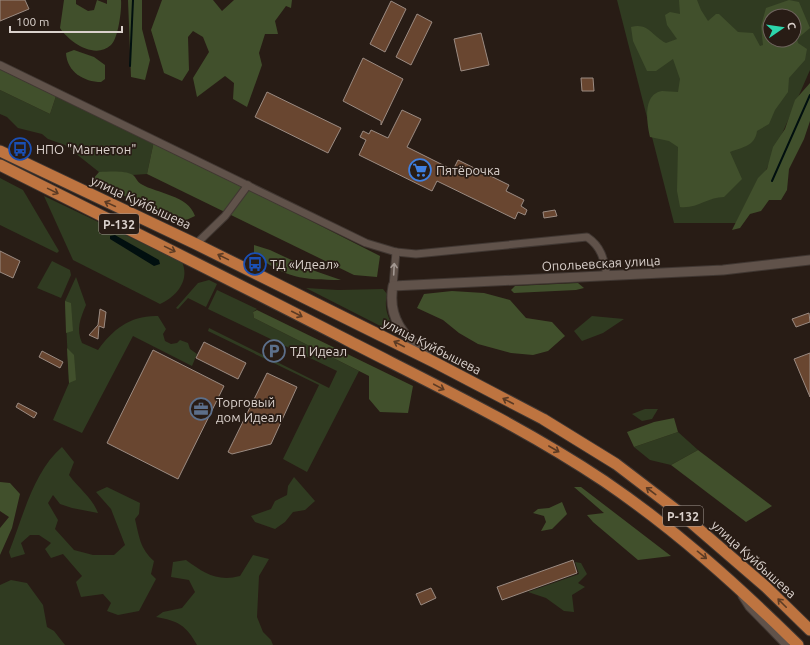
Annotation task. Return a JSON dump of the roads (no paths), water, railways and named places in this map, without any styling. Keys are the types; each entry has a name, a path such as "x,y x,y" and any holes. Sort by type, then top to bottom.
{"highway":[{"name":"улица Куйбышева","path":"0,151 196,244 434,362 543,419 616,464 710,537 766,587 810,630"},
{"name":"Р-132","path":"0,165 220,274 472,404 551,448 606,482 672,531 733,582 798,645"}],"street":[{"path":"0,65 366,243 396,252 416,254 587,237 595,242 602,253 607,276"},
{"path":"196,244 225,216 248,185"},
{"path":"396,252 394,286 391,297 392,311 396,322 418,348 434,362"},
{"name":"Опольевская улица","path":"394,286 723,270 810,260"},
{"path":"733,582 749,608 786,645"}],"waterway":[{"path":"130,66 133,0"},
{"path":"772,181 810,95"}],"place":[{"name":"НПО \"Магнетон\"","path":"20,149"},
{"name":"Пятёрочка","path":"420,170"},
{"name":"ТД «Идеал»","path":"255,264"},
{"name":"ТД Идеал","path":"274,351"},
{"name":"Торговый дом Идеал","path":"201,409"}]}
